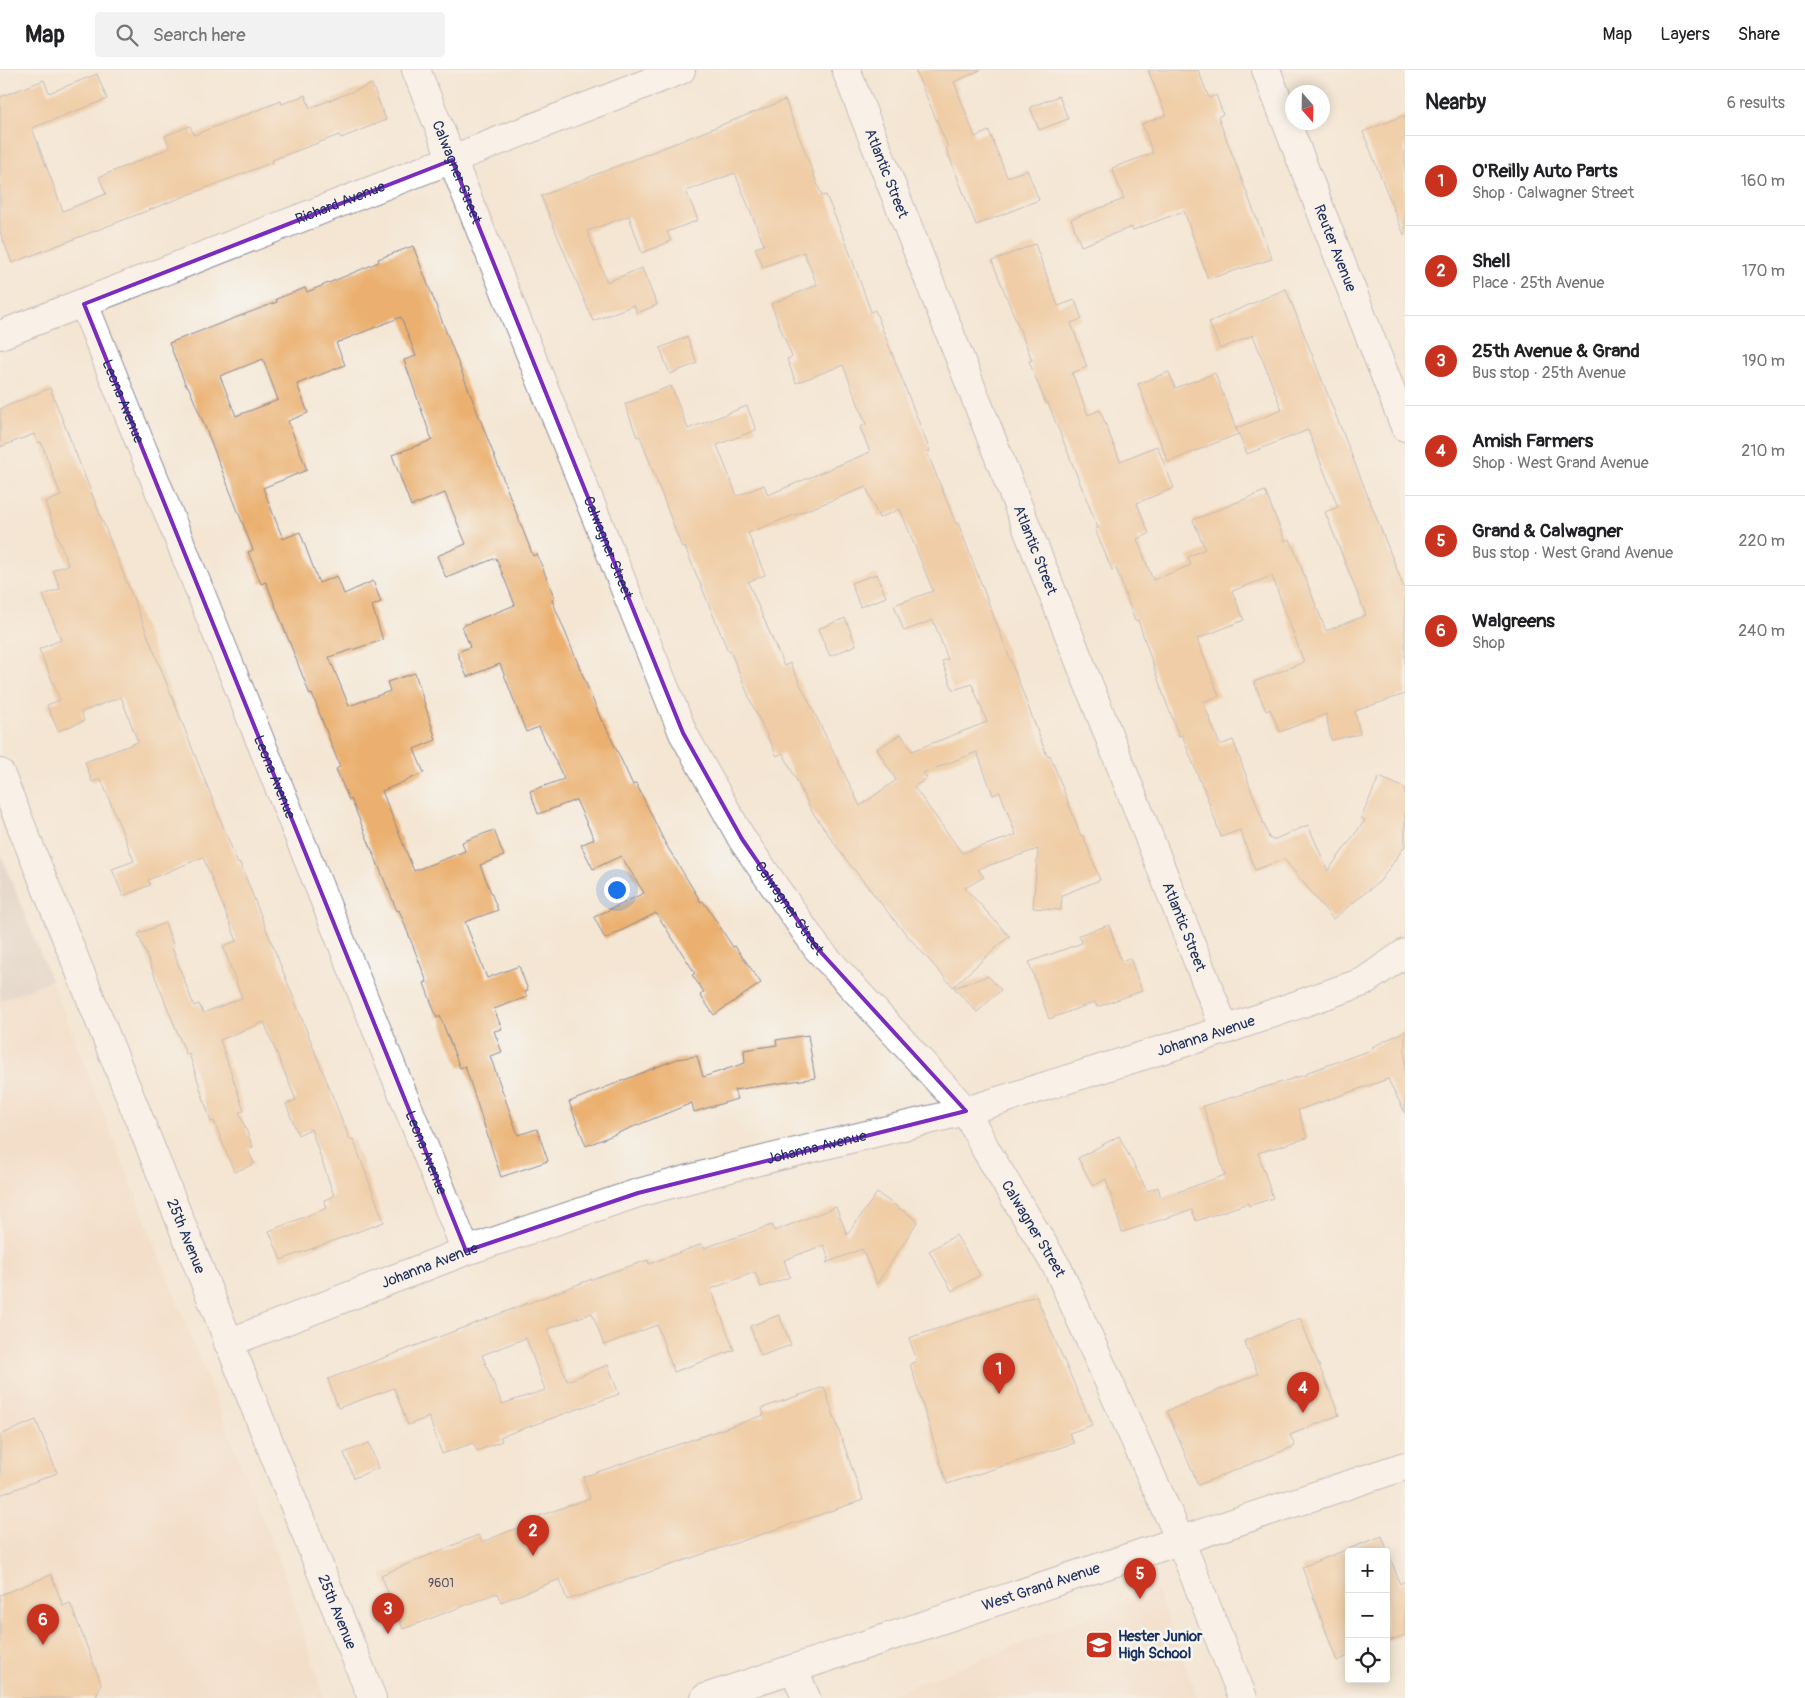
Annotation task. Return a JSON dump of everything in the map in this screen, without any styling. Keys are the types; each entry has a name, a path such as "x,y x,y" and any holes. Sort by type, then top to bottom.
{"street":[{"name":"Calwagner Street","path":"416,70 683,733 742,840 818,948 966,1111 986,1150 1062,1277 1180,1540 1243,1698"},
{"name":"Richard Avenue","path":"0,335 84,304 681,70"},
{"name":"Atlantic Street","path":"846,70 1225,1030"},
{"name":"Reuter Avenue","path":"1266,70 1405,427"},
{"name":"Leona Avenue","path":"84,304 466,1251"},
{"name":"25th Avenue","path":"0,773 372,1698"},
{"name":"Johanna Avenue","path":"228,1343 466,1251 638,1193 730,1168 966,1111 1225,1030 1363,982 1405,953"},
{"name":"West Grand Avenue","path":"705,1698 1405,1466"},
{"path":"794,1669 806,1698"}],"highlighted area":[{"path":"452,160 683,733 742,839 817,948 966,1111 638,1193 466,1251 84,304"}],"shaded area":[{"path":"0,852 51,980 0,1001"},
{"path":"51,980 287,1582 324,1698 0,1698 0,1001"},
{"name":"Hester Junior High School","path":"1157,1591 1198,1698 882,1698"}],"building":[{"path":"915,70 981,70 954,82 975,137 989,131 1007,177 1027,170 1039,200 976,225 946,148 948,147"},
{"path":"1148,70 1198,70 1209,98 1216,95 1223,114 1218,117 1272,259 1208,279 1184,211 1133,230 1132,227 1081,246 1071,219 1124,199 1112,168 1153,153 1142,124 1166,115"},
{"path":"97,74 107,99 32,128 63,211 106,194 99,177 170,148 165,136 190,126 194,135 281,101 282,104 305,95 310,108 372,84 386,120 341,138 339,135 272,160 273,162 12,263 0,232 0,97 44,80 49,93"},
{"path":"1059,96 1068,119 1039,130 1030,107"},
{"path":"785,100 822,196 826,195 847,245 871,312 875,310 930,451 927,452 956,524 958,523 1047,756 1050,755 1100,880 1062,895 1061,910 1033,908 1038,849 978,869 984,877 965,888 1009,936 953,987 899,926 844,857 811,810 783,753 777,756 752,704 730,650 728,651 685,547 682,548 640,436 637,437 625,404 671,386 688,429 747,406 756,430 717,445 737,496 764,485 768,495 870,452 860,427 866,424 843,365 796,383 787,359 792,357 771,304 817,285 804,252 763,267 755,248 764,245 735,173 686,191 698,220 667,232 671,241 642,253 629,216 587,231 607,282 642,268 657,305 637,313 634,305 593,321 541,196","holes":["866,487 879,518 900,509 933,591 894,605 904,631 933,620 948,659 942,661 953,690 972,684 987,722 912,751 901,734 877,749 896,780 860,806 790,663 784,666 748,582 765,575 748,533","977,752 993,795 1000,792 1016,835 962,853 914,787 927,778 923,773"]},
{"path":"1405,115 1405,235 1404,235 1363,132"},
{"path":"1035,244 1058,306 1075,300 1082,319 1071,323 1087,367 1072,373 1088,415 1100,410 1120,461 1157,446 1174,488 1137,503 1149,534 1137,539 1153,580 1191,565 1188,557 1205,549 1193,520 1265,491 1285,541 1290,539 1326,631 1366,615 1325,512 1338,507 1308,430 1247,454 1236,428 1282,410 1253,335 1220,349 1209,322 1286,289 1405,590 1405,694 1355,711 1360,734 1331,740 1326,714 1280,732 1270,709 1266,711 1254,682 1304,662 1272,576 1232,591 1244,620 1197,639 1219,696 1203,702 1220,745 1233,740 1269,838 1273,840 1308,825 1328,871 1365,820 1361,818 1379,777 1405,788 1405,846 1380,881 1333,919 1284,859 1255,870 1240,830 1221,837 1182,735 1179,736 1138,620 1135,621 1116,568 1112,570 1095,529 1098,528 1048,403 1046,404 1029,361 1032,360 992,261"},
{"path":"413,246 533,556 537,554 555,599 552,600 602,722 633,785 636,783 665,843 701,902 703,901 733,947 735,946 761,983 714,1015 700,995 704,992 692,975 695,973 656,913 605,939 594,917 644,893 621,856 593,869 581,845 594,839 576,800 538,814 530,791 564,779 539,727 526,732 500,664 467,677 457,652 470,647 462,626 515,605 496,558 446,578 437,556 466,544 445,493 411,506 392,455 432,440 404,360 416,356 401,317 336,343 345,365 297,384 308,413 288,421 307,470 263,488 283,539 300,532 319,583 337,576 344,594 373,581 381,602 372,606 383,640 329,657 349,706 390,691 387,682 415,673 436,740 414,749 424,773 382,791 414,871 465,851 462,842 494,830 504,856 480,865 498,910 465,922 487,978 519,966 528,990 525,992 527,997 494,1009 502,1029 494,1031 502,1052 490,1056 518,1135 537,1129 548,1161 501,1177 465,1066 460,1068 440,1016 437,1018 424,983 427,982 399,910 397,911 351,799 349,800 336,769 340,767 312,694 310,695 266,582 261,584 248,552 253,550 204,424 169,343 277,302 276,299 305,288 307,292 379,262 378,259","holes":["263,359 278,400 236,416 220,376"]},
{"path":"687,337 697,363 670,374 660,348"},
{"path":"1169,372 1175,388 1215,373 1238,434 1168,462 1138,384"},
{"path":"50,388 238,864 240,863 350,1140 353,1139 384,1222 281,1260 269,1231 327,1208 324,1200 334,1196 311,1129 298,1135 286,1104 296,1100 264,1022 220,1040 244,1111 239,1112 253,1147 248,1149 254,1164 234,1172 214,1121 211,1122 189,1053 186,1054 138,934 165,923 174,947 172,948 194,1006 199,1004 203,1013 242,998 223,946 237,941 203,857 148,880 150,885 123,896 112,869 134,861 101,779 92,782 85,762 138,742 121,697 81,712 84,721 58,731 47,705 60,700 39,649 61,640 43,595 60,589 53,570 68,565 45,502 61,496 41,442 38,443 34,434 0,447 0,409"},
{"path":"877,574 886,597 860,607 851,583"},
{"path":"845,618 856,645 830,656 818,629"},
{"path":"1109,925 1121,961 1130,958 1142,991 1097,1007 1095,1002 1049,1019 1029,962 1082,943 1079,935"},
{"path":"988,976 1001,990 977,1012 954,988"},
{"path":"1405,1031 1405,1113 1388,1079 1298,1110 1307,1138 1258,1153 1273,1198 1249,1206 1248,1203 1196,1221 1192,1210 1122,1232 1106,1179 1093,1186 1078,1158 1119,1136 1147,1191 1158,1187 1161,1198 1225,1175 1203,1106 1308,1074 1308,1072 1374,1049 1372,1047"},
{"path":"808,1035 815,1078 734,1090 737,1099 694,1112 692,1103 586,1146 569,1102 677,1059 697,1056 703,1077 745,1063 744,1050 777,1045 776,1040"},
{"path":"877,1193 918,1221 877,1284 862,1249 826,1263 829,1259 824,1245 784,1260 790,1277 761,1287 755,1272 711,1289 734,1350 674,1372 657,1325 604,1345 592,1313 547,1329 567,1381 608,1365 619,1394 500,1437 502,1441 477,1451 473,1443 442,1454 429,1417 408,1425 394,1388 338,1408 328,1379 600,1276 648,1260 649,1264 702,1244 704,1248 772,1225 774,1231 836,1207 847,1235","holes":["526,1338 545,1390 502,1404 482,1355"]},
{"path":"956,1235 980,1275 952,1291 929,1251"},
{"path":"1036,1296 1092,1425 1069,1433 1074,1443 947,1484 910,1364 917,1361 909,1338"},
{"path":"779,1315 791,1345 761,1356 750,1326"},
{"path":"1300,1318 1339,1415 1290,1435 1295,1446 1198,1485 1167,1411 1258,1374 1244,1341"},
{"path":"824,1387 863,1500 567,1600 560,1579 501,1602 497,1593 403,1629 381,1575 478,1535 482,1542 540,1519 539,1516 590,1498 583,1477 764,1415 762,1408"},
{"path":"36,1420 57,1473 0,1495 0,1435"},
{"path":"369,1443 378,1468 354,1478 344,1453"},
{"path":"1382,1536 1386,1548 1351,1548"},
{"path":"1345,1550 1345,1658 1337,1661 1302,1567"},
{"path":"1390,1557 1400,1584 1405,1581 1405,1635 1390,1641"},
{"path":"51,1575 63,1606 70,1603 101,1683 96,1698 0,1698 0,1595"}],"place":[{"name":"O'Reilly Auto Parts","path":"999,1394"},
{"name":"Amish Farmers","path":"1303,1413"},
{"name":"Shell","path":"533,1556"},
{"name":"Grand & Calwagner","path":"1140,1599"},
{"name":"25th Avenue & Grand","path":"388,1634"},
{"name":"Walgreens","path":"43,1645"},
{"name":"Hester Junior High School","path":"1099,1645"}]}
